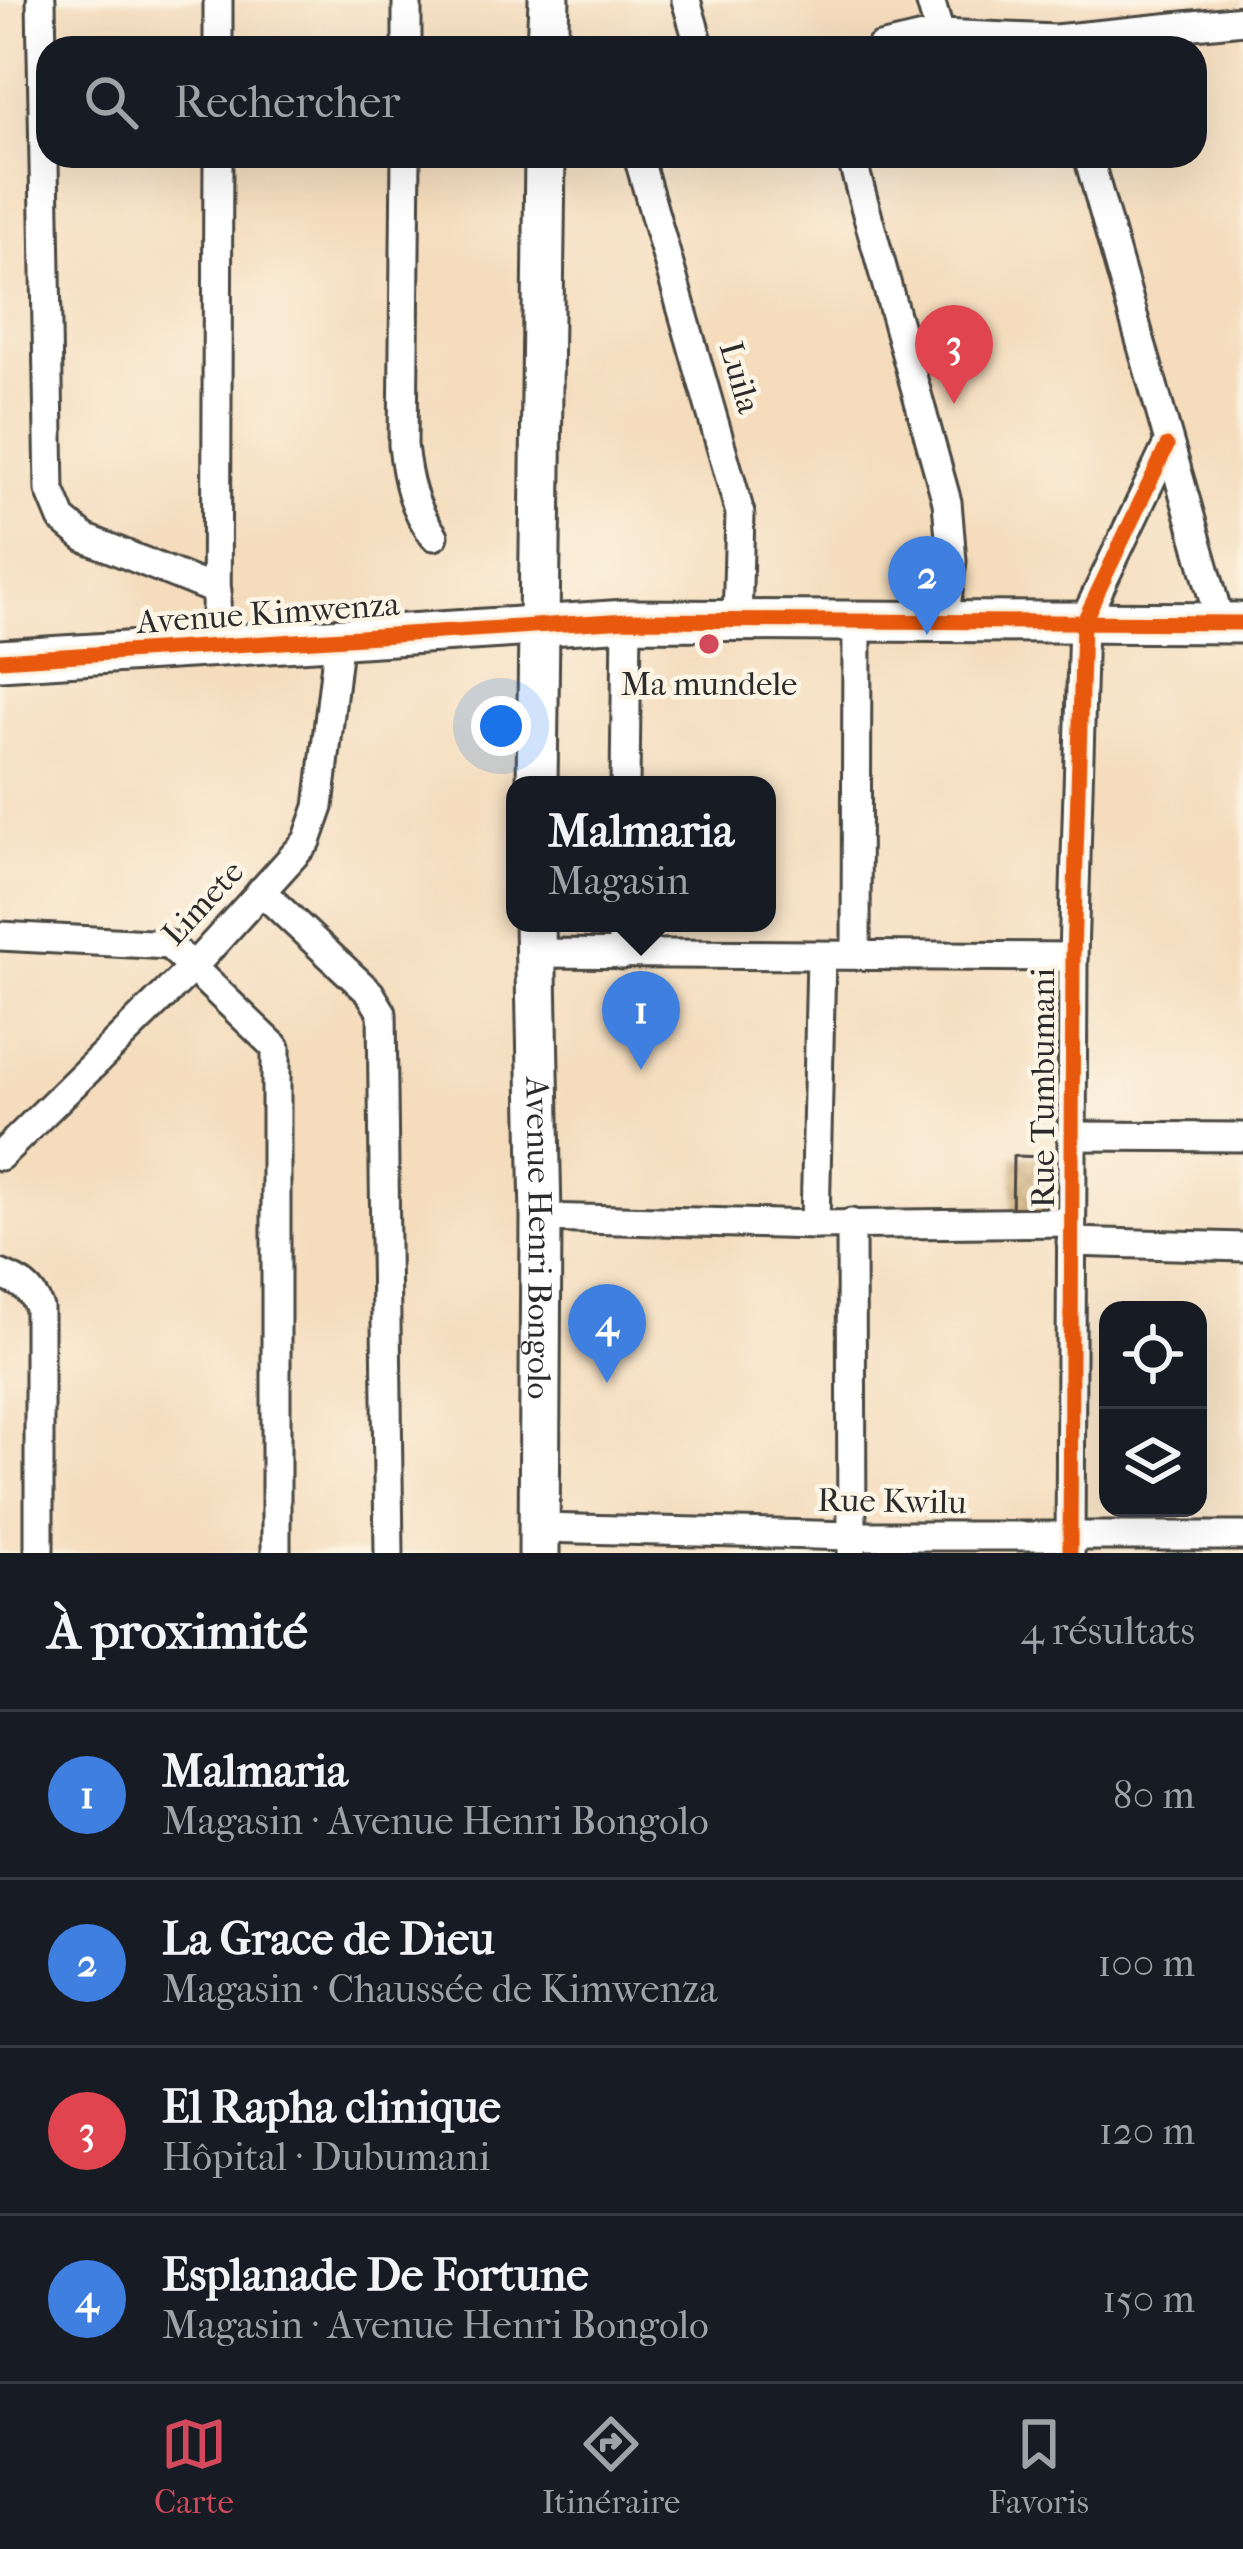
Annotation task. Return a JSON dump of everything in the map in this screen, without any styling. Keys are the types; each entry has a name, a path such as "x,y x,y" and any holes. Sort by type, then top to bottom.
{"street":[{"path":"41,0 42,36"},
{"path":"218,0 218,36"},
{"path":"406,36 407,0"},
{"path":"548,36 549,0"},
{"path":"686,0 696,36"},
{"path":"930,0 940,34"},
{"path":"1170,0 1178,28"},
{"path":"1118,36 1243,20"},
{"path":"931,36 963,36"},
{"path":"44,168 50,490 62,518 85,538 217,591"},
{"path":"216,645 218,168"},
{"path":"406,168 403,446 407,481 434,536"},
{"path":"537,776 544,168"},
{"name":"Luila","path":"642,168 740,513 736,623"},
{"path":"853,168 946,502 952,561 944,623"},
{"path":"1091,168 1167,446 1232,622"},
{"path":"1083,623 1167,446"},
{"path":"625,776 627,620"},
{"name":"Avenue Kimwenza","path":"0,660 627,620 1232,622"},
{"path":"856,954 857,623"},
{"name":"Rue Tumbumani","path":"1070,1545 1073,957 1083,623"},
{"name":"Limete","path":"0,1156 192,968 296,854 313,828 339,637"},
{"path":"261,891 370,993 382,1013 389,1553"},
{"path":"622,932 622,956"},
{"path":"0,936 162,943 176,950 278,1055 275,1553"},
{"path":"534,938 622,956 1073,957"},
{"name":"Avenue Henri Bongolo","path":"534,938 542,1218 540,1540"},
{"path":"815,1225 821,956"},
{"path":"1071,1136 1243,1137"},
{"path":"542,1218 1071,1232 1243,1247"},
{"path":"851,1223 852,1545"},
{"path":"0,1274 22,1283 34,1294 39,1308 39,1553"},
{"name":"Rue Kwilu","path":"540,1540 1070,1545 1243,1536"}],"building":[{"path":"1013,1156 1048,1157 1046,1222 1012,1221"}],"cycle path":[{"path":"1070,1553 1073,957 1083,623 1167,446"},
{"path":"0,660 627,620 1243,623"}],"place":[{"name":"El Rapha clinique","path":"954,404"},
{"name":"La Grace de Dieu","path":"927,635"},
{"name":"Ma mundele","path":"709,644"},
{"name":"Malmaria","path":"641,1070"},
{"name":"Esplanade De Fortune","path":"607,1383"}]}
